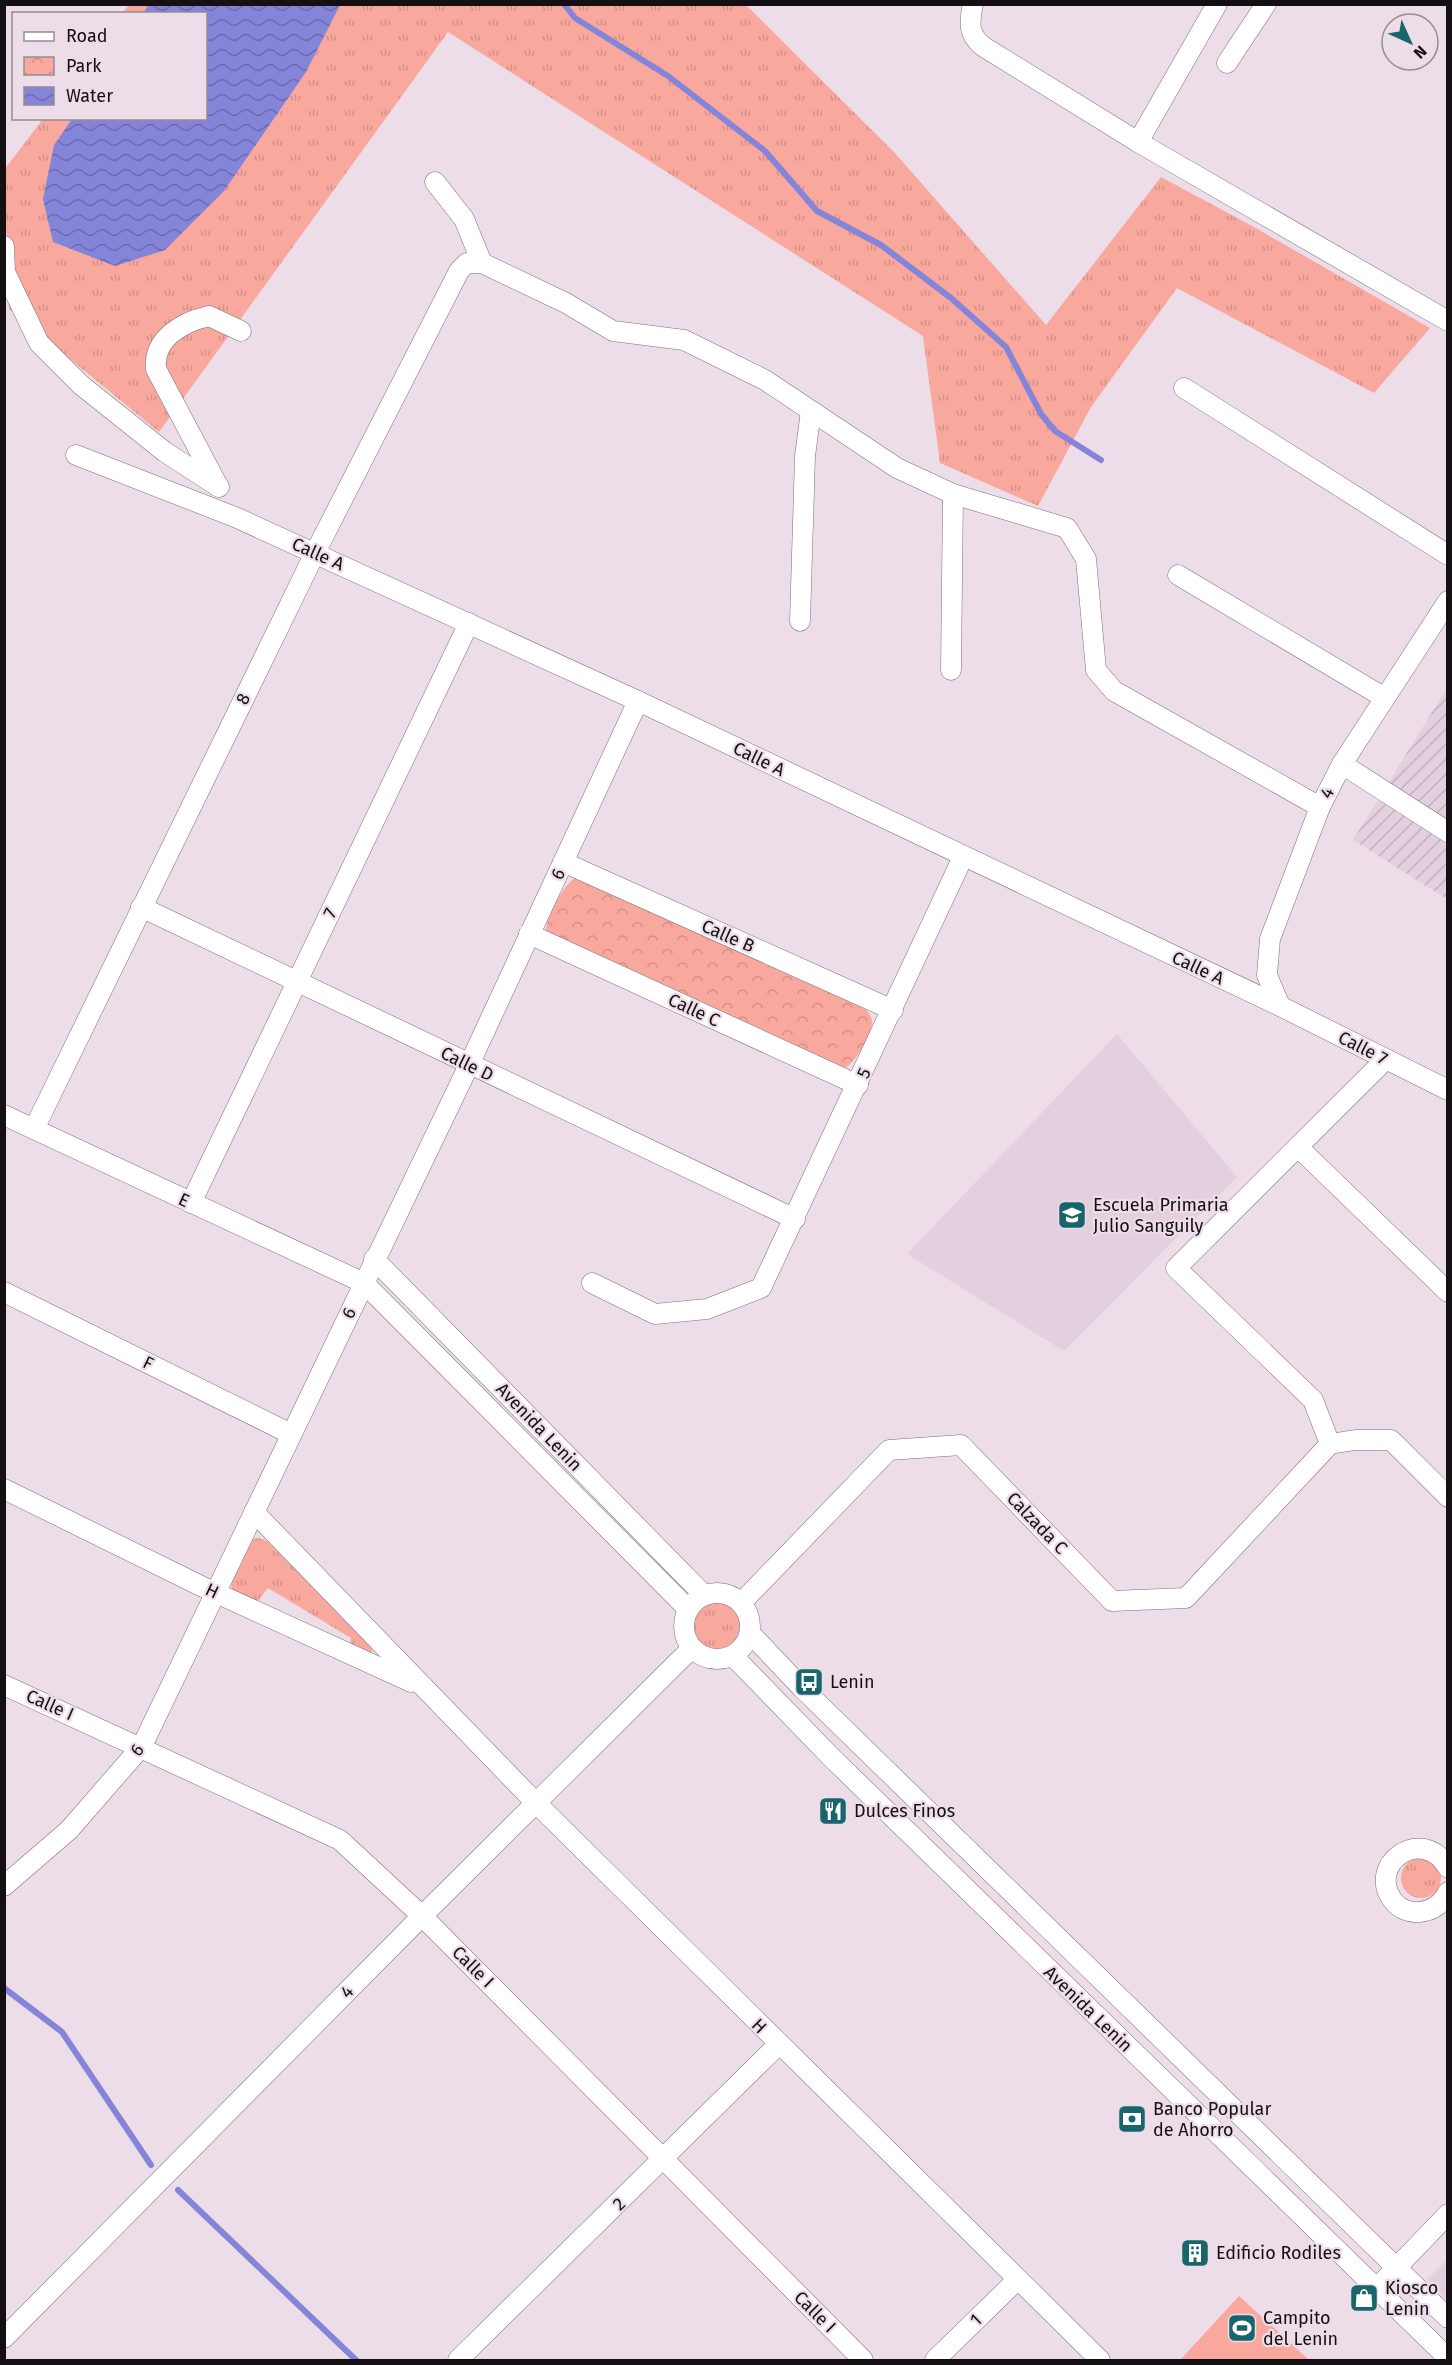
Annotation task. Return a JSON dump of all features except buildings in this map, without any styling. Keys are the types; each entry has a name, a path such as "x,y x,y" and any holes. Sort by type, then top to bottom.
{"street":[{"path":"973,4 970,26 978,43 1138,142 1448,321"},
{"path":"1138,142 1217,4"},
{"path":"1227,63 1266,4"},
{"path":"435,182 464,219 482,262 566,303 613,331 684,340 765,380 897,468 953,494 1067,528 1086,559 1096,670 1114,691 1320,807"},
{"path":"4,246 5,272 39,343 81,385 165,452 219,487"},
{"name":"8","path":"34,1129 315,553 459,271 467,263 482,262"},
{"path":"235,517 156,369 155,356 161,345 186,322 209,316 241,331"},
{"path":"1184,388 1448,555"},
{"path":"800,621 805,456 811,411"},
{"name":"Calle A","path":"76,455 235,517 470,623 638,700 963,857 1280,1006"},
{"path":"951,670 953,494"},
{"path":"1178,575 1385,698"},
{"name":"4","path":"1280,1006 1267,975 1270,939 1320,807 1342,764 1448,602"},
{"name":"7","path":"191,1203 470,623"},
{"name":"6","path":"4,1886 69,1830 142,1746 469,1065 638,700"},
{"path":"1342,764 1448,832"},
{"name":"5","path":"592,1283 655,1314 708,1309 761,1288 963,857"},
{"name":"Calle B","path":"563,862 893,1010"},
{"name":"Calle D","path":"141,907 296,983 795,1219"},
{"name":"Calle C","path":"529,934 858,1085"},
{"name":"Calle 7","path":"1280,1006 1448,1090"},
{"path":"1385,1060 1176,1268 1313,1400 1330,1444 1355,1440 1391,1440 1448,1497"},
{"name":"E","path":"4,1115 364,1282"},
{"path":"1298,1147 1448,1292"},
{"name":"Avenida Lenin","path":"374,1259 704,1595"},
{"name":"Avenida Lenin","path":"364,1282 688,1610"},
{"name":"F","path":"4,1292 291,1434"},
{"name":"Calzada C","path":"741,1603 889,1450 961,1445 1112,1601 1186,1598 1330,1444"},
{"name":"H","path":"4,1489 215,1592 422,1687"},
{"name":"H","path":"254,1512 536,1803 778,2045 1100,2361"},
{"path":"724,1593 741,1603 747,1612 750,1633 740,1650 733,1656 711,1659 692,1648 684,1630 688,1610 704,1595 724,1593"},
{"name":"Avenida Lenin","path":"750,1633 802,1688 1448,2318"},
{"name":"4","path":"4,2338 422,1916 692,1648"},
{"name":"Avenida Lenin","path":"733,1656 831,1757 1448,2358"},
{"name":"Calle I","path":"4,1685 142,1746 340,1840 422,1916 863,2361"},
{"path":"1444,1906 1416,1912 1396,1904 1386,1885 1386,1874 1398,1856 1416,1848 1436,1853 1448,1868"},
{"name":"2","path":"458,2361 778,2045"},
{"path":"1375,2289 1448,2214"},
{"name":"1","path":"935,2361 1017,2280"}],"shaded area":[{"path":"1447,688 1447,899 1353,840"},
{"name":"Escuela Primaria Julio Sanguily","path":"1117,1034 1237,1177 1064,1351 907,1254"},
{"path":"1447,2260 1447,2300 1427,2280"}],"green space":[{"path":"129,5 746,5 894,152 1046,325 1161,177 1252,226 1430,328 1374,393 1177,288 1091,407 1038,506 940,463 923,336 448,32 159,432 9,309 4,170 42,120 207,120 207,12 123,12"},
{"path":"578,877 861,1005 872,1021 870,1033 863,1047 849,1065 845,1068 837,1067 552,935 546,930 553,908 568,884"},
{"path":"259,1538 267,1541 373,1648 370,1656 350,1649 351,1638 268,1588 257,1602 233,1594 231,1584 252,1539"},
{"path":"718,1600 728,1602 736,1608 742,1616 744,1626 742,1636 736,1644 728,1650 718,1652 708,1650 700,1644 694,1636 692,1626 694,1616 700,1608 708,1602"},
{"path":"1421,1858 1429,1859 1435,1864 1440,1870 1440,1886 1435,1892 1429,1897 1421,1898 1413,1897 1407,1892 1402,1886 1401,1878 1402,1870 1407,1864 1413,1859"},
{"name":"Campito del Lenin","path":"1239,2296 1309,2360 1180,2360"}],"water":[{"path":"149,5 340,5 306,72 224,191 165,250 115,266 53,242 43,199 54,145 71,120 207,120 207,12 144,12"}],"waterway":[{"path":"564,4 575,18 668,76 765,151 817,211 881,245 951,298 1006,347 1041,414 1055,431 1101,460"},
{"path":"4,1988 62,2032 151,2165"},
{"path":"178,2190 356,2360"}],"place":[{"name":"Escuela Primaria Julio Sanguily","path":"1072,1215"},
{"name":"Lenin","path":"809,1682"},
{"name":"Dulces Finos","path":"833,1811"},
{"name":"Banco Popular de Ahorro","path":"1132,2119"},
{"name":"Edificio Rodiles","path":"1195,2253"},
{"name":"Kiosco Lenin","path":"1364,2298"},
{"name":"Campito del Lenin","path":"1242,2328"}]}
